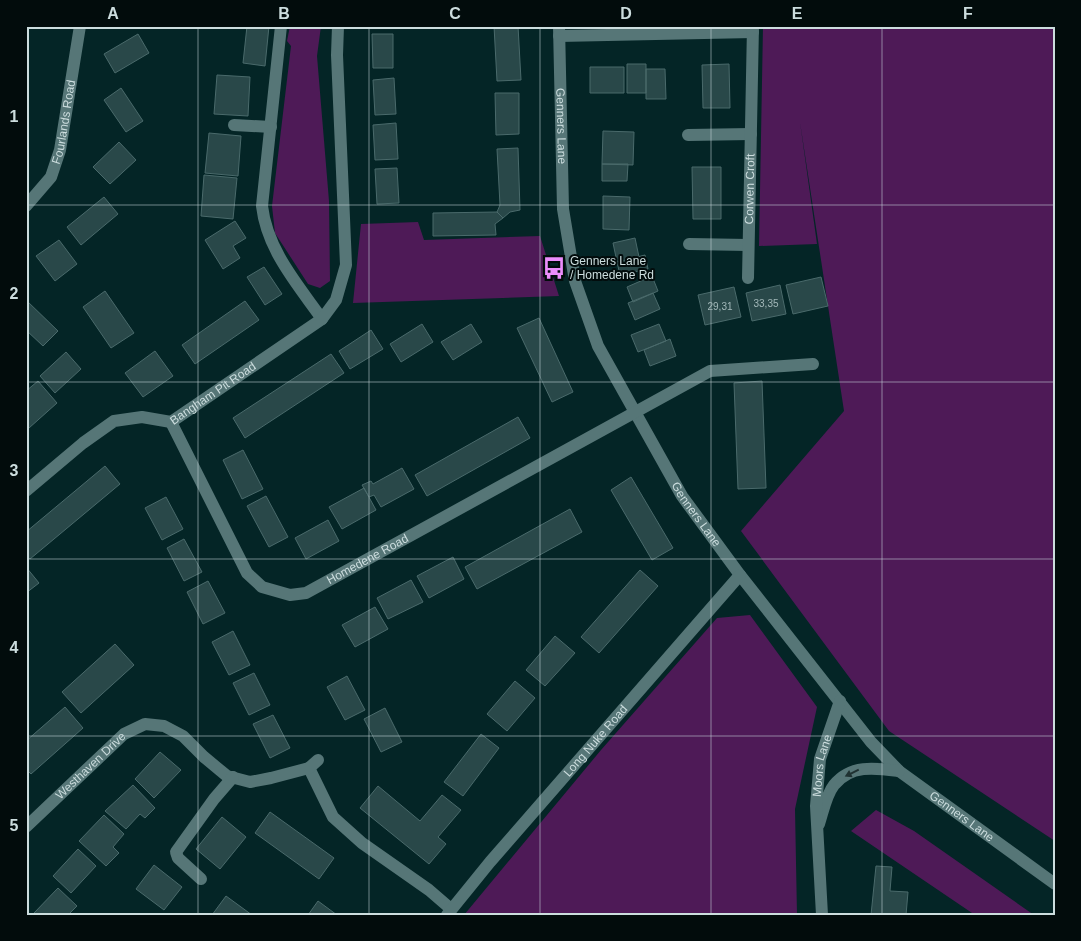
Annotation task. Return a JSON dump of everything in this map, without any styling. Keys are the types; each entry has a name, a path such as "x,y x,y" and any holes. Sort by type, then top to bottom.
{"street":[{"path":"282,26 262,206 264,223 269,237 285,266 322,319"},
{"name":"Bangham Pit Road","path":"26,491 83,443 114,421 142,417 171,422 322,319 336,300 346,265 338,26"},
{"name":"Fourlands Road","path":"26,206 51,177 60,150 79,27"},
{"name":"Corwen Croft","path":"559,31 753,29 748,278"},
{"name":"Genners Lane","path":"559,31 563,209 575,281 598,346 682,496 740,576 871,742 899,771 1055,884"},
{"path":"234,125 271,127"},
{"path":"688,135 751,134"},
{"path":"689,244 748,245"},
{"name":"Homedene Road","path":"171,422 247,573 262,587 290,595 306,593 710,371 813,364"},
{"name":"Long Nuke Road","path":"164,726 183,736 227,776 250,782 271,778 313,764 333,817 362,843 429,890 449,912 496,854 740,576"},
{"name":"Moors Lane","path":"822,915 816,806 820,759 840,701"},
{"name":"Westhaven Drive","path":"26,827 124,734 145,724 164,726"},
{"name":"Moors Lane","path":"817,832 834,785 852,771 871,768 899,771"},
{"path":"201,879 178,858 176,852 214,799 233,777"}],"shaded area":[{"path":"290,26 321,26 317,56 329,201 330,281 320,288 308,284 275,233 272,206 291,46 287,41"},
{"path":"763,26 1055,26 1055,841 889,731 741,531 844,411 800,122 817,244 759,246"},
{"path":"418,222 424,240 540,236 559,296 353,303 361,224"},
{"path":"750,615 817,707 795,809 797,915 464,915 601,750 717,618"},
{"path":"876,810 914,831 1034,915 975,915 851,831"}],"building":[{"path":"247,26 269,26 265,66 243,63"},
{"path":"494,26 518,26 521,80 497,81"},
{"path":"138,34 149,53 115,73 104,54"},
{"path":"372,34 393,34 393,68 373,68"},
{"path":"627,64 646,64 646,93 627,93"},
{"path":"729,64 730,108 703,108 702,65"},
{"path":"590,67 624,67 624,93 590,93"},
{"path":"646,69 665,69 666,99 646,99"},
{"path":"217,75 250,77 248,116 214,114"},
{"path":"394,78 396,114 375,115 373,80"},
{"path":"121,88 143,121 126,132 104,100"},
{"path":"495,93 519,93 519,134 496,135"},
{"path":"396,123 398,159 375,160 373,125"},
{"path":"603,131 634,132 633,165 602,164"},
{"path":"209,133 241,136 238,176 205,173"},
{"path":"119,142 136,160 110,184 93,167"},
{"path":"518,148 520,210 510,212 503,218 497,212 500,205 497,149"},
{"path":"602,164 628,164 627,181 602,181"},
{"path":"692,167 721,167 721,219 693,219"},
{"path":"397,168 399,203 377,204 375,169"},
{"path":"204,175 237,178 233,219 201,216"},
{"path":"603,196 630,197 629,230 603,229"},
{"path":"104,197 118,214 81,245 67,227"},
{"path":"497,212 503,218 495,224 496,235 433,236 433,213"},
{"path":"235,221 246,238 233,246 240,258 223,269 205,240"},
{"path":"635,238 639,257 617,262 613,243"},
{"path":"59,240 77,264 55,281 36,256"},
{"path":"645,255 648,269 620,275 617,262"},
{"path":"264,267 282,294 265,305 247,277"},
{"path":"652,276 658,291 633,302 627,287"},
{"path":"821,277 828,306 793,314 786,285"},
{"path":"780,285 786,314 752,321 746,293"},
{"path":"734,287 741,317 705,325 698,295"},
{"path":"105,291 134,333 111,348 83,307"},
{"path":"653,293 660,309 635,320 628,303"},
{"path":"26,300 58,331 43,346 26,330"},
{"path":"245,301 259,320 195,364 182,345"},
{"path":"539,318 573,392 552,402 517,328"},
{"path":"422,324 433,342 401,362 390,344"},
{"path":"471,324 482,342 453,360 441,342"},
{"path":"659,324 666,341 638,352 631,335"},
{"path":"371,330 383,349 350,369 339,351"},
{"path":"670,339 676,356 650,366 644,350"},
{"path":"155,351 173,376 143,397 125,373"},
{"path":"66,352 81,369 55,393 40,376"},
{"path":"331,354 344,373 245,438 233,418"},
{"path":"38,381 57,403 29,428 26,424 26,391"},
{"path":"762,381 766,488 738,489 734,383"},
{"path":"518,417 530,438 427,496 415,475"},
{"path":"243,450 263,489 242,499 223,460"},
{"path":"105,466 120,484 30,559 26,555 26,532"},
{"path":"402,468 414,489 381,507 374,495 369,497 362,485 371,481 373,484"},
{"path":"631,477 673,548 652,560 611,490"},
{"path":"364,488 376,510 342,529 329,507"},
{"path":"266,496 288,537 269,547 247,506"},
{"path":"166,497 183,529 162,540 145,508"},
{"path":"570,509 582,532 477,589 465,567"},
{"path":"328,520 339,541 306,559 295,538"},
{"path":"184,539 202,572 184,581 167,548"},
{"path":"453,557 464,579 429,598 417,576"},
{"path":"26,567 39,583 26,593"},
{"path":"640,570 658,586 599,653 581,637"},
{"path":"411,580 423,602 388,619 377,598"},
{"path":"208,581 225,613 203,624 187,592"},
{"path":"375,607 388,629 355,647 342,625"},
{"path":"233,631 250,665 229,675 212,642"},
{"path":"555,636 575,653 545,686 526,670"},
{"path":"115,644 134,665 81,713 62,692"},
{"path":"254,673 270,705 249,715 233,683"},
{"path":"347,676 365,710 345,720 327,687"},
{"path":"515,681 535,698 507,731 487,714"},
{"path":"65,707 83,728 31,774 26,769 26,741"},
{"path":"385,708 402,742 381,752 364,719"},
{"path":"273,715 290,748 270,758 253,724"},
{"path":"481,734 499,748 463,796 444,782"},
{"path":"160,752 181,770 154,798 135,779"},
{"path":"133,785 155,808 145,818 140,814 126,829 105,811"},
{"path":"378,786 420,821 442,795 461,810 438,837 446,844 429,864 360,808"},
{"path":"270,812 334,858 319,879 255,833"},
{"path":"104,815 124,834 113,847 119,853 106,866 79,841"},
{"path":"222,817 246,837 220,869 196,849"},
{"path":"78,849 96,866 71,893 53,876"},
{"path":"154,865 182,887 164,910 136,889"},
{"path":"876,866 892,867 890,891 908,892 906,915 871,915"},
{"path":"58,888 77,906 68,915 35,915 34,913"},
{"path":"226,896 252,915 212,915"},
{"path":"318,901 337,915 308,915"}],"place":[{"name":"Genners Lane / Homedene Rd","path":"554,268"}]}
